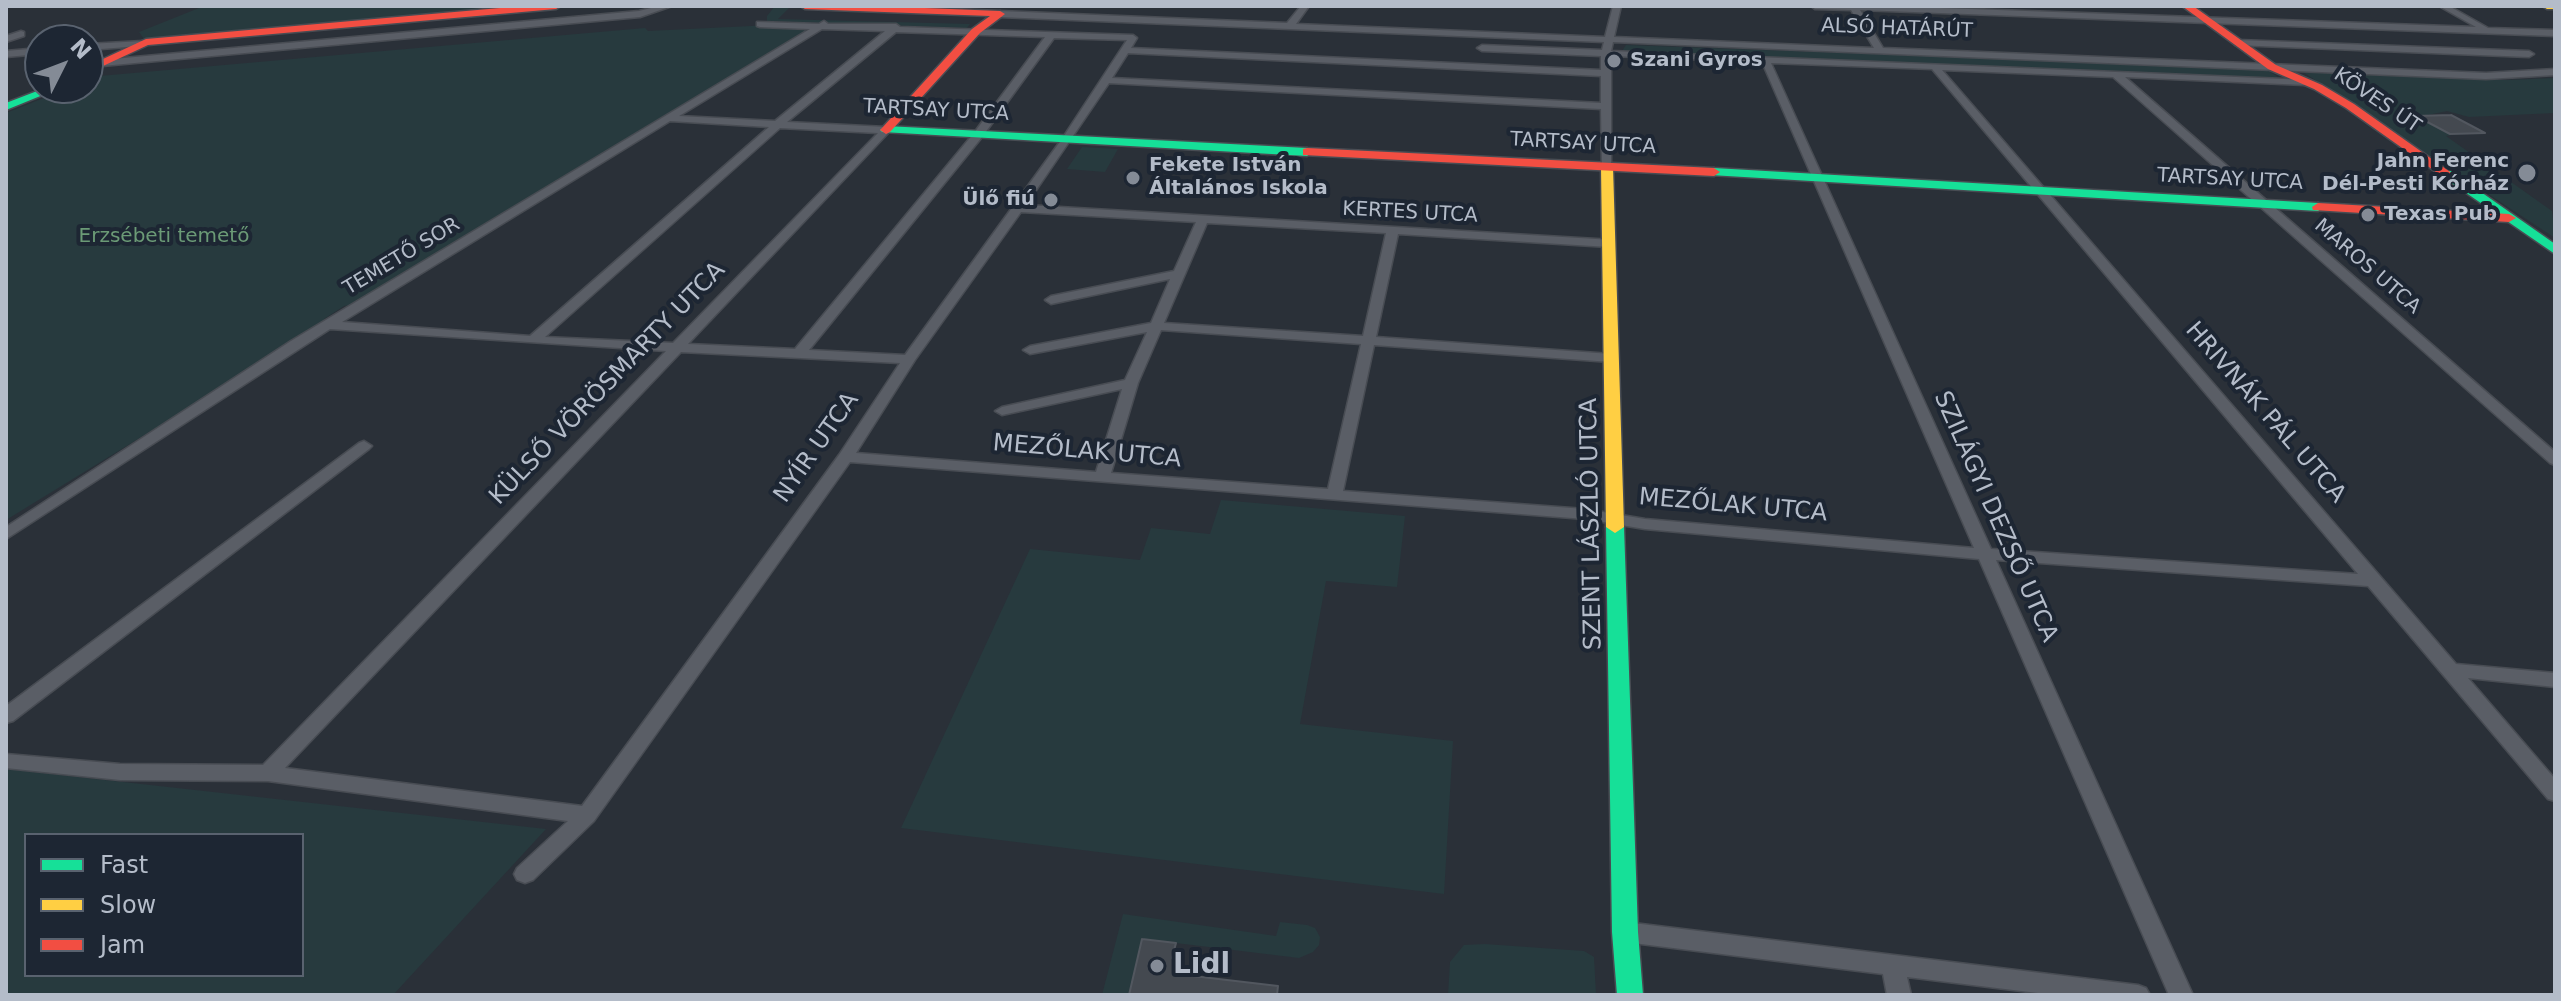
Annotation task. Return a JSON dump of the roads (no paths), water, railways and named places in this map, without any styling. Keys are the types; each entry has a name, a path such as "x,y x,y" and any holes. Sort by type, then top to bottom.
{"street":[{"path":"104,46 556,6"},
{"path":"104,66 640,14 668,6"},
{"name":"ALSÓ HATÁRÚT","path":"805,6 1004,10 1290,26 2496,76 2555,70"},
{"path":"1290,26 1305,6"},
{"name":"SZENT LÁSZLÓ UTCA","path":"1617,6 1606,53 1605,73 1625,932 1630,995"},
{"path":"1815,6 2555,33"},
{"name":"KÖVES ÚT","path":"2187,6 2272,67 2318,87 2507,220 2555,250"},
{"path":"2443,6 2555,70"},
{"path":"2547,6 2555,6"},
{"path":"1854,8 1880,50"},
{"name":"KÜLSŐ VÖRÖSMARTY UTCA","path":"268,773 886,130 979,29 1004,10"},
{"path":"760,24 979,29 1052,34"},
{"name":"TEMETŐ SOR","path":"6,534 327,325 673,119 824,24"},
{"path":"533,340 777,125 896,27"},
{"path":"6,39 21,34"},
{"path":"799,353 978,135 1052,34"},
{"name":"NYÍR UTCA","path":"525,874 587,815 846,457 909,359 1067,140 1133,38 1052,34"},
{"path":"104,62 140,43"},
{"path":"2238,43 2529,54"},
{"name":"ALSÓ HATÁRÚT","path":"1482,48 2306,82"},
{"path":"1124,50 1605,73"},
{"name":"SZILÁGYI DEZSŐ UTCA","path":"1765,59 2181,995"},
{"name":"HRIVNÁK PÁL UTCA","path":"1934,66 2555,793"},
{"name":"MAROS UTCA","path":"2115,74 2555,460"},
{"path":"1104,80 1606,106"},
{"name":"TARTSAY UTCA","path":"673,119 1815,177 2507,220"},
{"name":"KERTES UTCA","path":"1018,208 1609,243"},
{"path":"1102,478 1131,383 1203,219"},
{"name":"KÖVES ÚT","path":"2507,220 2555,263"},
{"path":"1334,496 1393,229"},
{"path":"1051,300 1181,273"},
{"path":"327,325 533,340 909,359"},
{"path":"1030,350 1156,326 1611,358"},
{"path":"1002,411 1131,383"},
{"path":"6,716 364,446"},
{"name":"MEZŐLAK UTCA","path":"846,457 1585,514 1986,554 2376,581"},
{"path":"2451,670 2555,680"},
{"path":"6,761 120,772 268,773 587,815"},
{"path":"1625,932 2138,995"},
{"path":"1893,967 1899,995"}],"place":[{"name":"Szani Gyros","path":"1614,61"},
{"name":"Jahn Ferenc Dél-Pesti Kórház","path":"2527,173"},
{"name":"Fekete István Általános Iskola","path":"1133,178"},
{"name":"Ülő fiú","path":"1051,200"},
{"name":"Texas Pub","path":"2368,215"},
{"name":"Lidl","path":"1157,966"}],"park label":[{"name":"Erzsébeti temető","path":"164,237"}]}
